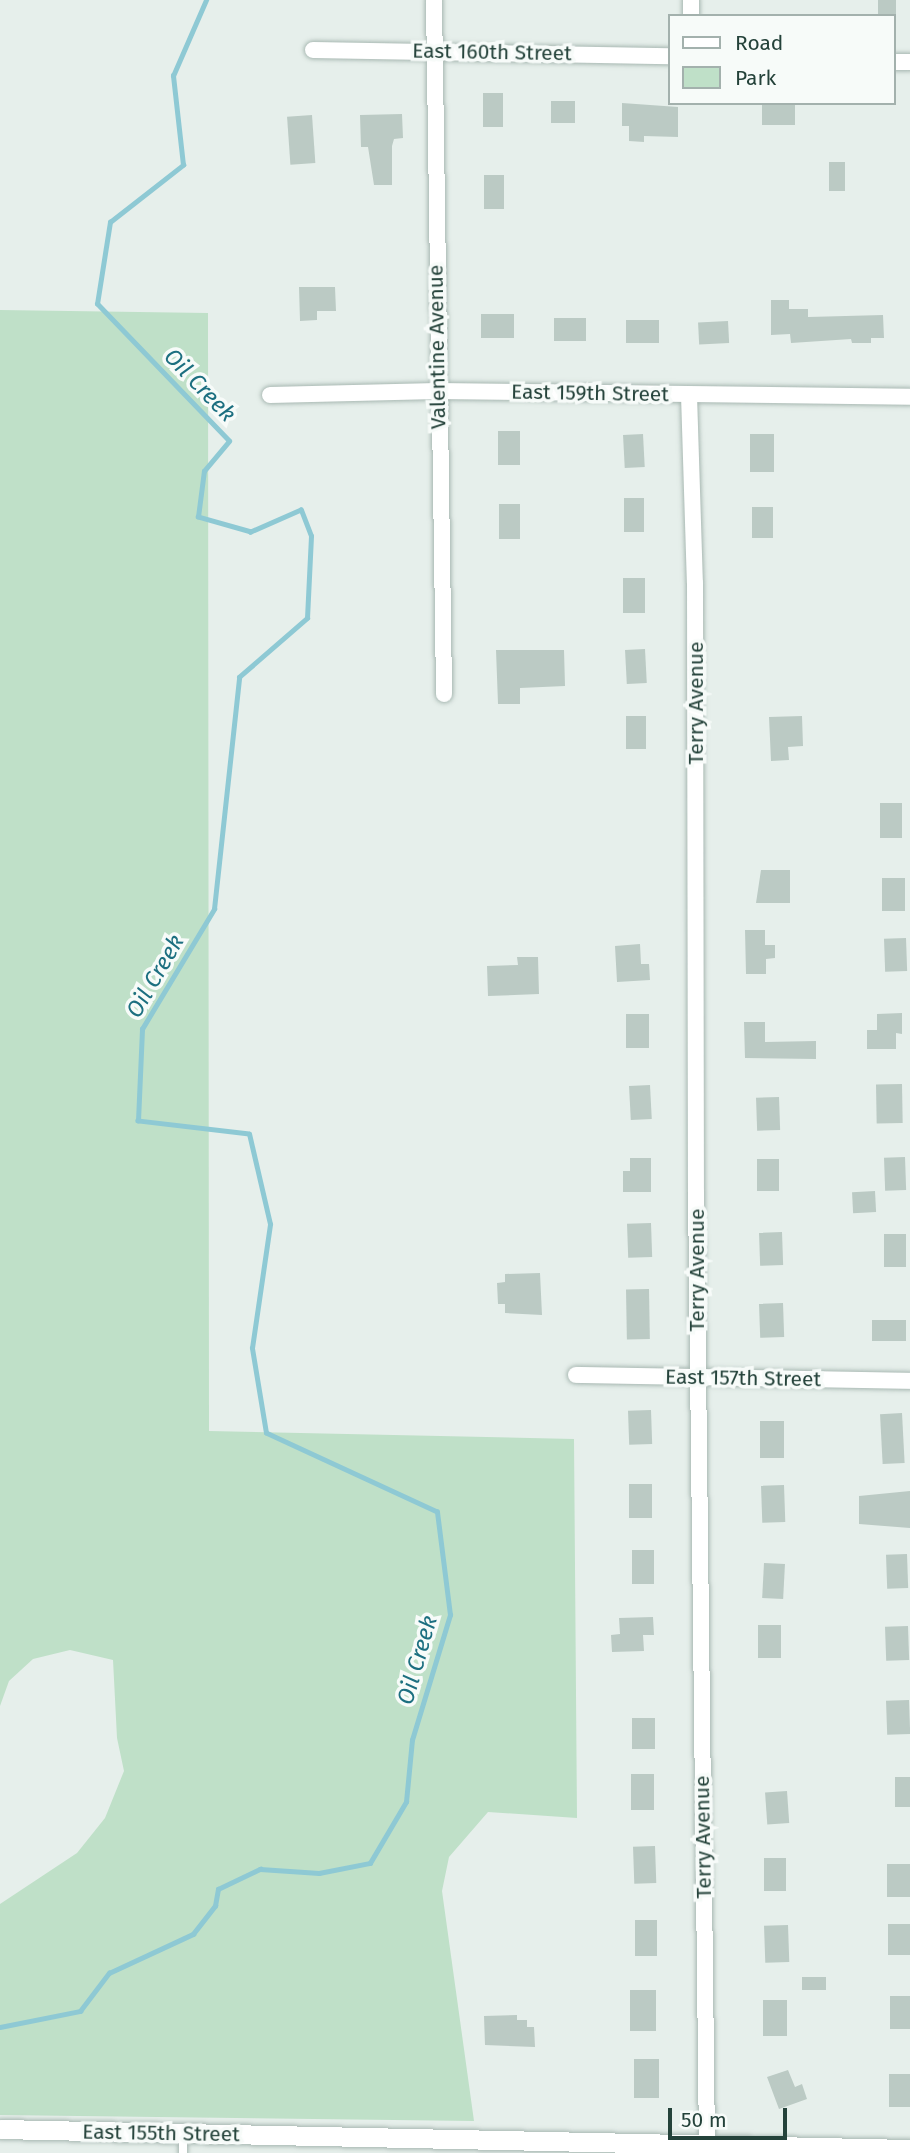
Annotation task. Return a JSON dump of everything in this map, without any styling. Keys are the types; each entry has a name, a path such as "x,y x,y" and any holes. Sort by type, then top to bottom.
{"street":[{"name":"Valentine Avenue","path":"434,0 437,391 444,694"},
{"name":"East 160th Street","path":"313,50 668,56"},
{"name":"East 159th Street","path":"270,395 437,391 910,397"},
{"name":"Terry Avenue","path":"689,395 695,583 698,1377 707,2146"},
{"name":"East 157th Street","path":"576,1375 910,1381"},
{"name":"East 155th Street","path":"2,2129 644,2149 707,2146 910,2149"}],"lane":[{"path":"183,2133 183,2153"}],"green space":[{"path":"0,310 208,313 209,1431 574,1439 577,1818 488,1812 449,1857 442,1891 474,2121 0,2115 0,1904 77,1853 105,1818 124,1771 117,1738 113,1660 70,1650 33,1659 9,1681 0,1706"}],"building":[{"path":"878,0 896,0 896,14 878,14"},
{"path":"483,93 503,93 503,127 483,127"},
{"path":"551,101 575,101 575,123 551,123"},
{"path":"622,103 678,107 678,137 644,136 644,142 629,141 629,126 622,126"},
{"path":"762,105 795,105 795,125 762,125"},
{"path":"402,114 403,138 394,139 392,146 392,185 374,185 368,147 361,147 360,115"},
{"path":"312,115 315,163 290,165 287,117"},
{"path":"829,162 845,162 845,191 829,191"},
{"path":"484,175 504,175 504,209 484,209"},
{"path":"299,287 335,287 336,311 317,311 317,320 300,321"},
{"path":"771,300 789,300 789,309 808,309 808,317 883,315 884,338 871,338 871,343 852,343 851,339 791,343 790,334 771,335"},
{"path":"481,314 514,314 514,338 481,338"},
{"path":"554,318 586,318 586,341 554,341"},
{"path":"626,320 659,320 659,343 626,343"},
{"path":"728,321 729,343 699,345 698,323"},
{"path":"498,431 520,431 520,465 498,465"},
{"path":"643,434 645,467 625,468 623,435"},
{"path":"750,434 774,434 774,472 750,472"},
{"path":"624,498 644,498 644,532 624,532"},
{"path":"499,504 520,504 520,539 499,539"},
{"path":"752,507 773,507 773,538 752,538"},
{"path":"623,578 645,578 645,613 623,613"},
{"path":"645,649 647,683 627,684 625,650"},
{"path":"496,650 564,650 565,686 520,688 520,704 498,704"},
{"path":"626,716 646,716 646,749 626,749"},
{"path":"802,716 803,746 788,747 789,760 771,761 769,717"},
{"path":"880,803 902,803 902,838 880,838"},
{"path":"761,870 790,870 790,903 756,903"},
{"path":"882,878 905,878 905,911 882,911"},
{"path":"745,930 765,930 765,945 775,945 775,958 766,959 766,974 746,974"},
{"path":"906,938 907,971 885,972 884,939"},
{"path":"640,944 641,964 649,964 650,980 617,982 615,946"},
{"path":"517,957 538,957 539,994 488,996 487,966 518,965"},
{"path":"902,1013 902,1034 896,1033 896,1049 867,1049 867,1030 877,1030 877,1014"},
{"path":"626,1014 649,1014 649,1048 626,1048"},
{"path":"744,1022 765,1022 765,1042 816,1041 816,1059 745,1058"},
{"path":"876,1084 902,1084 903,1123 877,1123"},
{"path":"650,1085 652,1119 631,1120 629,1086"},
{"path":"779,1097 780,1130 757,1131 756,1098"},
{"path":"905,1157 906,1190 885,1191 884,1158"},
{"path":"630,1158 651,1158 651,1192 623,1192 623,1171 630,1171"},
{"path":"757,1159 779,1159 779,1191 757,1191"},
{"path":"875,1191 876,1212 853,1213 852,1192"},
{"path":"651,1223 652,1257 628,1258 627,1224"},
{"path":"782,1232 783,1265 760,1266 759,1233"},
{"path":"884,1234 906,1234 906,1267 884,1267"},
{"path":"540,1273 542,1315 505,1313 505,1304 498,1304 497,1283 505,1282 505,1274"},
{"path":"626,1289 649,1289 650,1339 627,1339"},
{"path":"783,1303 784,1337 760,1338 759,1304"},
{"path":"872,1320 906,1320 906,1341 872,1341"},
{"path":"651,1410 652,1444 629,1445 628,1411"},
{"path":"902,1413 905,1463 883,1464 880,1414"},
{"path":"760,1421 784,1421 784,1458 760,1458"},
{"path":"629,1484 652,1484 652,1518 629,1518"},
{"path":"784,1485 785,1522 762,1523 761,1486"},
{"path":"910,1491 910,1528 859,1524 859,1496"},
{"path":"632,1550 654,1550 654,1584 632,1584"},
{"path":"907,1554 908,1588 887,1589 886,1555"},
{"path":"764,1563 785,1564 783,1599 762,1598"},
{"path":"653,1617 654,1635 643,1635 644,1651 612,1652 611,1635 620,1634 619,1618"},
{"path":"758,1625 781,1625 781,1658 758,1658"},
{"path":"908,1626 909,1660 886,1661 885,1627"},
{"path":"909,1700 910,1734 887,1735 886,1701"},
{"path":"632,1718 655,1718 655,1749 632,1749"},
{"path":"631,1774 654,1774 654,1810 631,1810"},
{"path":"895,1777 910,1777 910,1807 895,1807"},
{"path":"787,1791 789,1823 767,1824 765,1793"},
{"path":"655,1846 656,1883 634,1884 633,1847"},
{"path":"764,1858 786,1858 786,1891 764,1891"},
{"path":"887,1864 910,1864 910,1897 887,1897"},
{"path":"635,1920 657,1920 657,1956 635,1956"},
{"path":"888,1924 910,1924 910,1955 888,1955"},
{"path":"788,1925 789,1962 765,1963 764,1926"},
{"path":"802,1977 826,1977 826,1990 802,1990"},
{"path":"630,1990 656,1990 656,2031 630,2031"},
{"path":"890,1996 910,1996 910,2029 890,2029"},
{"path":"763,2000 787,2000 787,2036 763,2036"},
{"path":"517,2015 517,2020 527,2020 527,2027 534,2027 535,2047 485,2045 484,2016"},
{"path":"634,2059 659,2059 659,2098 634,2098"},
{"path":"788,2070 795,2087 802,2084 807,2099 779,2109 767,2077"},
{"path":"889,2074 910,2074 910,2107 889,2107"}],"waterway":[{"name":"Oil Creek","path":"0,2027 80,2011 109,1973 193,1934 215,1906 218,1889 260,1869 319,1873 370,1863 406,1802 412,1740 450,1615 437,1512 266,1433 252,1348 270,1224 249,1134 138,1121 142,1029 214,909 239,677 307,618 311,536 301,510 251,532 198,517 204,471 229,441 97,304 110,222 183,165 173,76 206,0"}]}
